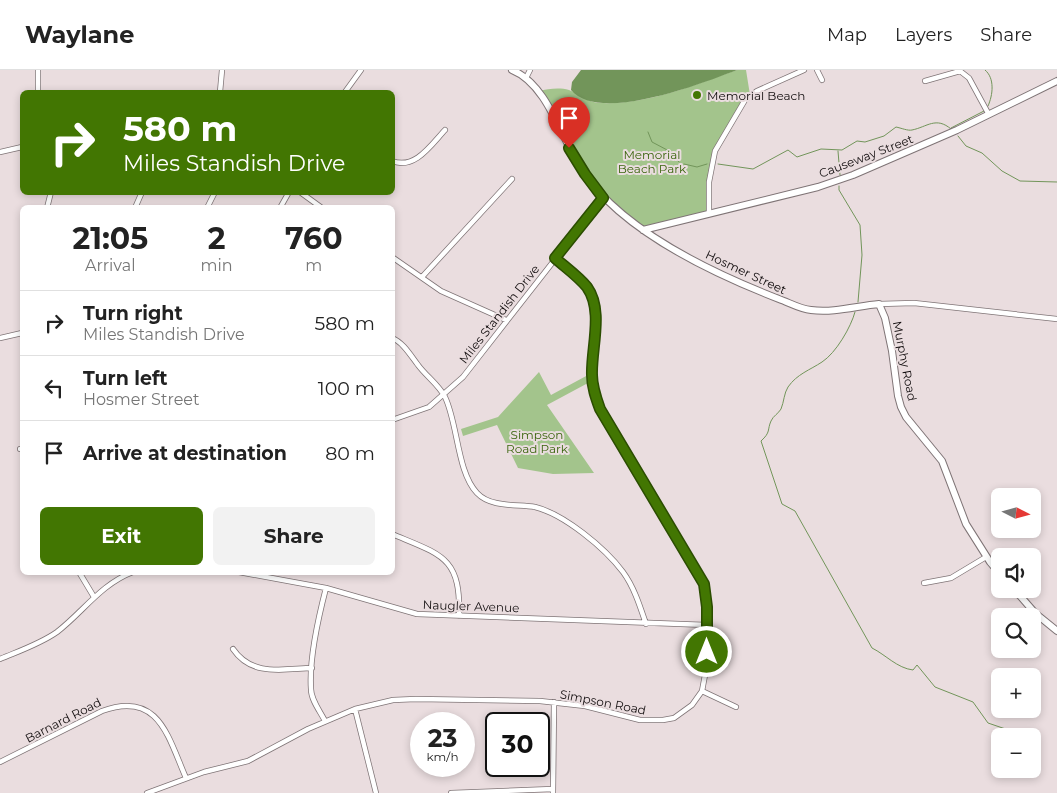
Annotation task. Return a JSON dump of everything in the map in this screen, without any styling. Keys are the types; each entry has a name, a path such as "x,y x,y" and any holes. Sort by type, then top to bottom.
{"street":[{"path":"38,70 38,90"},
{"path":"220,90 222,70"},
{"path":"346,90 361,70"},
{"name":"Hosmer Street","path":"512,70 526,78 539,91 578,163 603,198 643,230 729,278 801,309 824,310 879,304 914,303 1057,319"},
{"path":"526,78 530,70"},
{"path":"709,214 710,175 715,151 724,132 747,97 804,70"},
{"path":"817,70 822,80"},
{"path":"925,80 960,72 970,78 988,113"},
{"name":"Causeway Street","path":"643,230 853,176 957,130 988,113 1057,81"},
{"path":"395,162 404,164 413,162 445,130"},
{"path":"0,152 20,147"},
{"path":"422,277 512,179"},
{"path":"304,195 318,205"},
{"name":"Miles Standish Drive","path":"395,419 419,412 444,395 474,364 506,320 603,198"},
{"path":"555,258 587,287 592,298 595,320 592,376 596,398 623,448 702,579 707,595 706,663 702,691 736,707"},
{"path":"395,259 457,299 506,320"},
{"name":"Murphy Road","path":"879,304 885,318 901,407 906,417 942,460 961,514 991,563"},
{"path":"0,338 20,333"},
{"path":"395,341 406,350 444,395 465,468 473,488 479,495 486,500 534,507 559,516 592,541 623,572 638,600 646,624"},
{"path":"395,535 438,554 450,564 457,578 460,595 459,616"},
{"path":"924,583 951,578 986,557"},
{"path":"82,575 94,597"},
{"path":"0,659 56,632 116,579 126,575"},
{"name":"Naugler Avenue","path":"263,575 326,588 408,612 459,616 707,625"},
{"path":"325,721 312,698 310,689 326,588"},
{"path":"1022,598 1035,613 1057,631"},
{"path":"234,649 250,666 264,669 312,668"},
{"name":"Simpson Road","path":"148,793 186,778 248,761 325,721 355,709 382,702 416,699 554,702 596,709 640,720 663,720 684,713 702,691"},
{"path":"451,793 553,791 554,702"},
{"name":"Barnard Road","path":"0,762 102,711 115,706 135,706 151,712 164,728 186,778"},
{"path":"355,709 376,793"}],"green space":[{"name":"Memorial Beach Park","path":"737,70 746,70 750,95 720,139 710,175 709,214 643,230 596,189 539,91 565,89 596,103 618,103 670,93"},
{"name":"Simpson Road Park","path":"539,372 551,395 588,375 588,383 547,405 594,473 553,474 518,468 497,425 463,436 461,429 498,417"}],"shaded area":[{"path":"581,70 737,70 652,98 604,103 585,99 571,90 572,82"}],"waterway":[{"path":"985,70 992,82 988,106"},
{"path":"951,128 984,111"},
{"path":"718,164 753,169 788,150 797,157 821,149 842,150 857,141 865,142 884,136 896,127 910,130 941,123 951,129"},
{"path":"648,132 652,142 671,152 679,162"},
{"path":"958,136 966,146 982,153 1002,171 1020,181 1057,182"},
{"path":"838,151 840,175"},
{"path":"684,164 697,167 707,164"},
{"path":"839,186 839,190 860,225 862,255 858,302"},
{"path":"855,312 838,346 827,358 800,375 788,387 781,409 772,419 768,433 761,441 782,504 795,511 872,648 907,669 913,670 917,665 935,687 973,702 988,723 1003,728"}],"place":[{"name":"Memorial Beach","path":"697,95"}],"route":[{"path":"569,148 580,168 603,198 555,258 587,287 592,298 595,320 592,376 593,388 600,409 704,584 707,595 707,652"}]}
